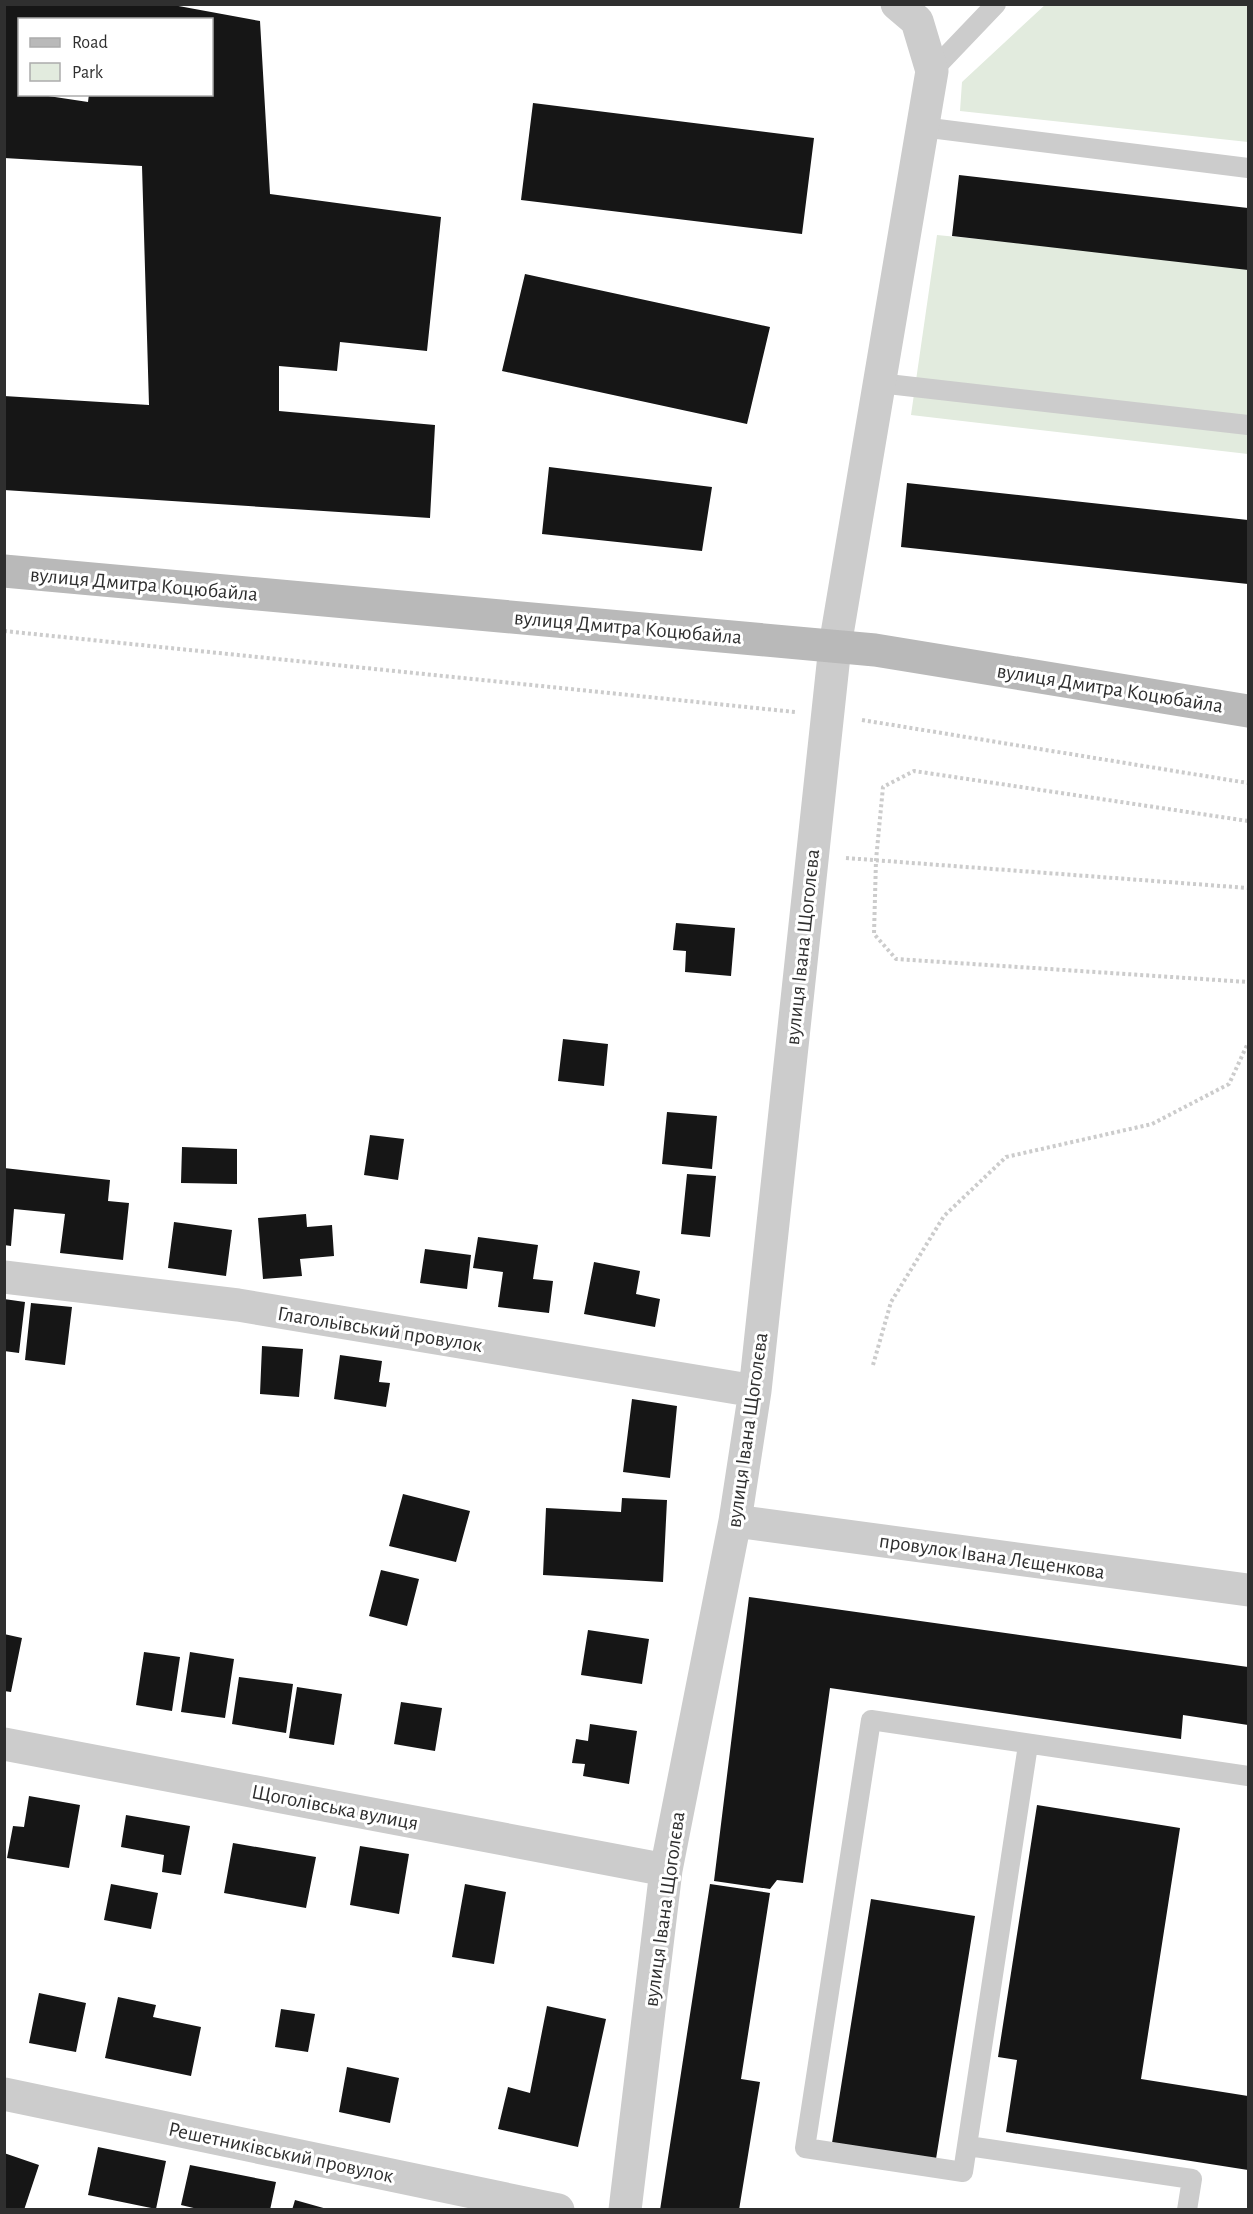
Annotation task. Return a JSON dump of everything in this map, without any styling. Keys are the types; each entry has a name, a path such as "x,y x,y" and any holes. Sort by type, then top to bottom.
{"main road":[{"name":"вулиця Дмитра Коцюбайла","path":"4,571 887,651 1248,711"}],"street":[{"path":"897,4 917,21 932,71"},
{"name":"вулиця Івана Щоголєва","path":"625,2210 666,1870 735,1521 755,1391 835,646 932,71"},
{"name":"Глагольївський провулок","path":"4,1277 238,1305 755,1391"},
{"name":"провулок Івана Лєщенкова","path":"735,1521 1248,1590"},
{"name":"Щоголівська вулиця","path":"4,1744 666,1870"},
{"name":"Решетниківський провулок","path":"4,2094 558,2210"}],"lane":[{"path":"932,71 996,4"},
{"path":"922,127 1248,168"},
{"path":"879,383 1248,425"},
{"path":"1028,1745 963,2172 805,2148 871,1720 1248,1776"},
{"path":"968,2146 1192,2179 1187,2210"}],"path":[{"path":"4,631 868,720 1248,783"},
{"path":"1248,821 914,771 884,787 876,860 874,934 896,959 1248,982"},
{"path":"812,855 1248,888"},
{"path":"873,1365 891,1302 944,1216 1006,1157 1152,1124 1229,1084 1248,1042"}],"green space":[{"path":"1046,4 1248,5 1248,142 960,111 962,82"},
{"path":"937,235 1248,266 1248,454 911,415"}],"building":[{"path":"4,5 173,5 260,21 270,194 441,217 427,351 340,342 337,371 279,366 279,411 435,425 430,518 4,490 4,396 149,405 142,166 4,158"},
{"path":"533,103 814,138 802,234 521,200"},
{"path":"959,175 1248,208 1248,270 952,236"},
{"path":"525,274 770,327 747,424 502,371"},
{"path":"549,467 712,487 702,551 542,534"},
{"path":"907,483 1248,520 1248,584 901,547"},
{"path":"676,923 735,928 731,976 685,972 686,951 673,950"},
{"path":"563,1039 608,1044 604,1086 558,1081"},
{"path":"667,1112 717,1116 712,1169 662,1164"},
{"path":"370,1135 404,1139 398,1180 364,1175"},
{"path":"182,1147 237,1149 237,1184 181,1183"},
{"path":"4,1168 110,1180 108,1201 129,1203 123,1260 60,1253 65,1214 14,1209 11,1246 4,1245"},
{"path":"687,1174 716,1176 710,1237 681,1234"},
{"path":"306,1214 307,1227 332,1225 334,1256 300,1259 302,1276 263,1279 258,1218"},
{"path":"174,1222 232,1230 226,1276 168,1268"},
{"path":"478,1237 538,1245 533,1279 553,1281 549,1313 498,1307 503,1272 473,1268"},
{"path":"425,1249 471,1255 467,1289 420,1283"},
{"path":"594,1262 640,1271 636,1294 660,1299 655,1327 584,1314"},
{"path":"4,1299 25,1302 19,1353 4,1351"},
{"path":"31,1303 72,1307 65,1365 25,1360"},
{"path":"262,1346 303,1349 299,1397 260,1394"},
{"path":"340,1355 382,1361 379,1382 390,1383 386,1407 334,1399"},
{"path":"632,1399 677,1406 670,1478 623,1472"},
{"path":"403,1494 470,1511 456,1562 389,1546"},
{"path":"622,1498 667,1500 663,1582 543,1575 546,1508 621,1512"},
{"path":"381,1570 419,1579 407,1626 369,1616"},
{"path":"749,1597 1248,1667 1248,1725 1183,1715 1181,1739 830,1688 803,1883 777,1880 770,1889 714,1881"},
{"path":"588,1630 649,1639 642,1684 581,1675"},
{"path":"4,1634 22,1638 11,1692 4,1691"},
{"path":"144,1652 180,1657 172,1711 136,1705"},
{"path":"190,1652 234,1659 225,1718 181,1712"},
{"path":"239,1677 293,1684 286,1733 232,1724"},
{"path":"297,1687 342,1694 334,1745 289,1738"},
{"path":"401,1702 442,1708 435,1751 394,1744"},
{"path":"590,1724 637,1731 629,1784 583,1776 585,1764 572,1763 576,1739 588,1741"},
{"path":"29,1796 80,1805 69,1868 7,1858 13,1826 24,1827"},
{"path":"1037,1805 1180,1828 1141,2079 1248,2096 1248,2170 1006,2132 1017,2060 998,2057"},
{"path":"126,1815 190,1826 181,1875 162,1872 164,1855 121,1847"},
{"path":"233,1843 316,1857 306,1908 224,1893"},
{"path":"360,1846 409,1854 399,1914 350,1905"},
{"path":"111,1884 158,1893 151,1929 104,1920"},
{"path":"465,1884 506,1892 494,1964 452,1957"},
{"path":"710,1884 770,1893 741,2079 760,2082 739,2210 660,2210"},
{"path":"871,1899 975,1916 936,2159 832,2143"},
{"path":"39,1993 86,2003 76,2052 29,2043"},
{"path":"118,1997 156,2005 153,2017 201,2027 191,2076 105,2058"},
{"path":"547,2006 606,2019 578,2147 498,2129 508,2087 530,2093"},
{"path":"281,2009 315,2014 308,2052 275,2047"},
{"path":"347,2067 399,2078 390,2123 339,2112"},
{"path":"98,2147 166,2161 156,2209 88,2195"},
{"path":"4,2153 39,2165 24,2210 4,2210"},
{"path":"190,2165 276,2182 270,2210 202,2210 181,2205"},
{"path":"295,2200 327,2209 327,2210 292,2210"}]}
